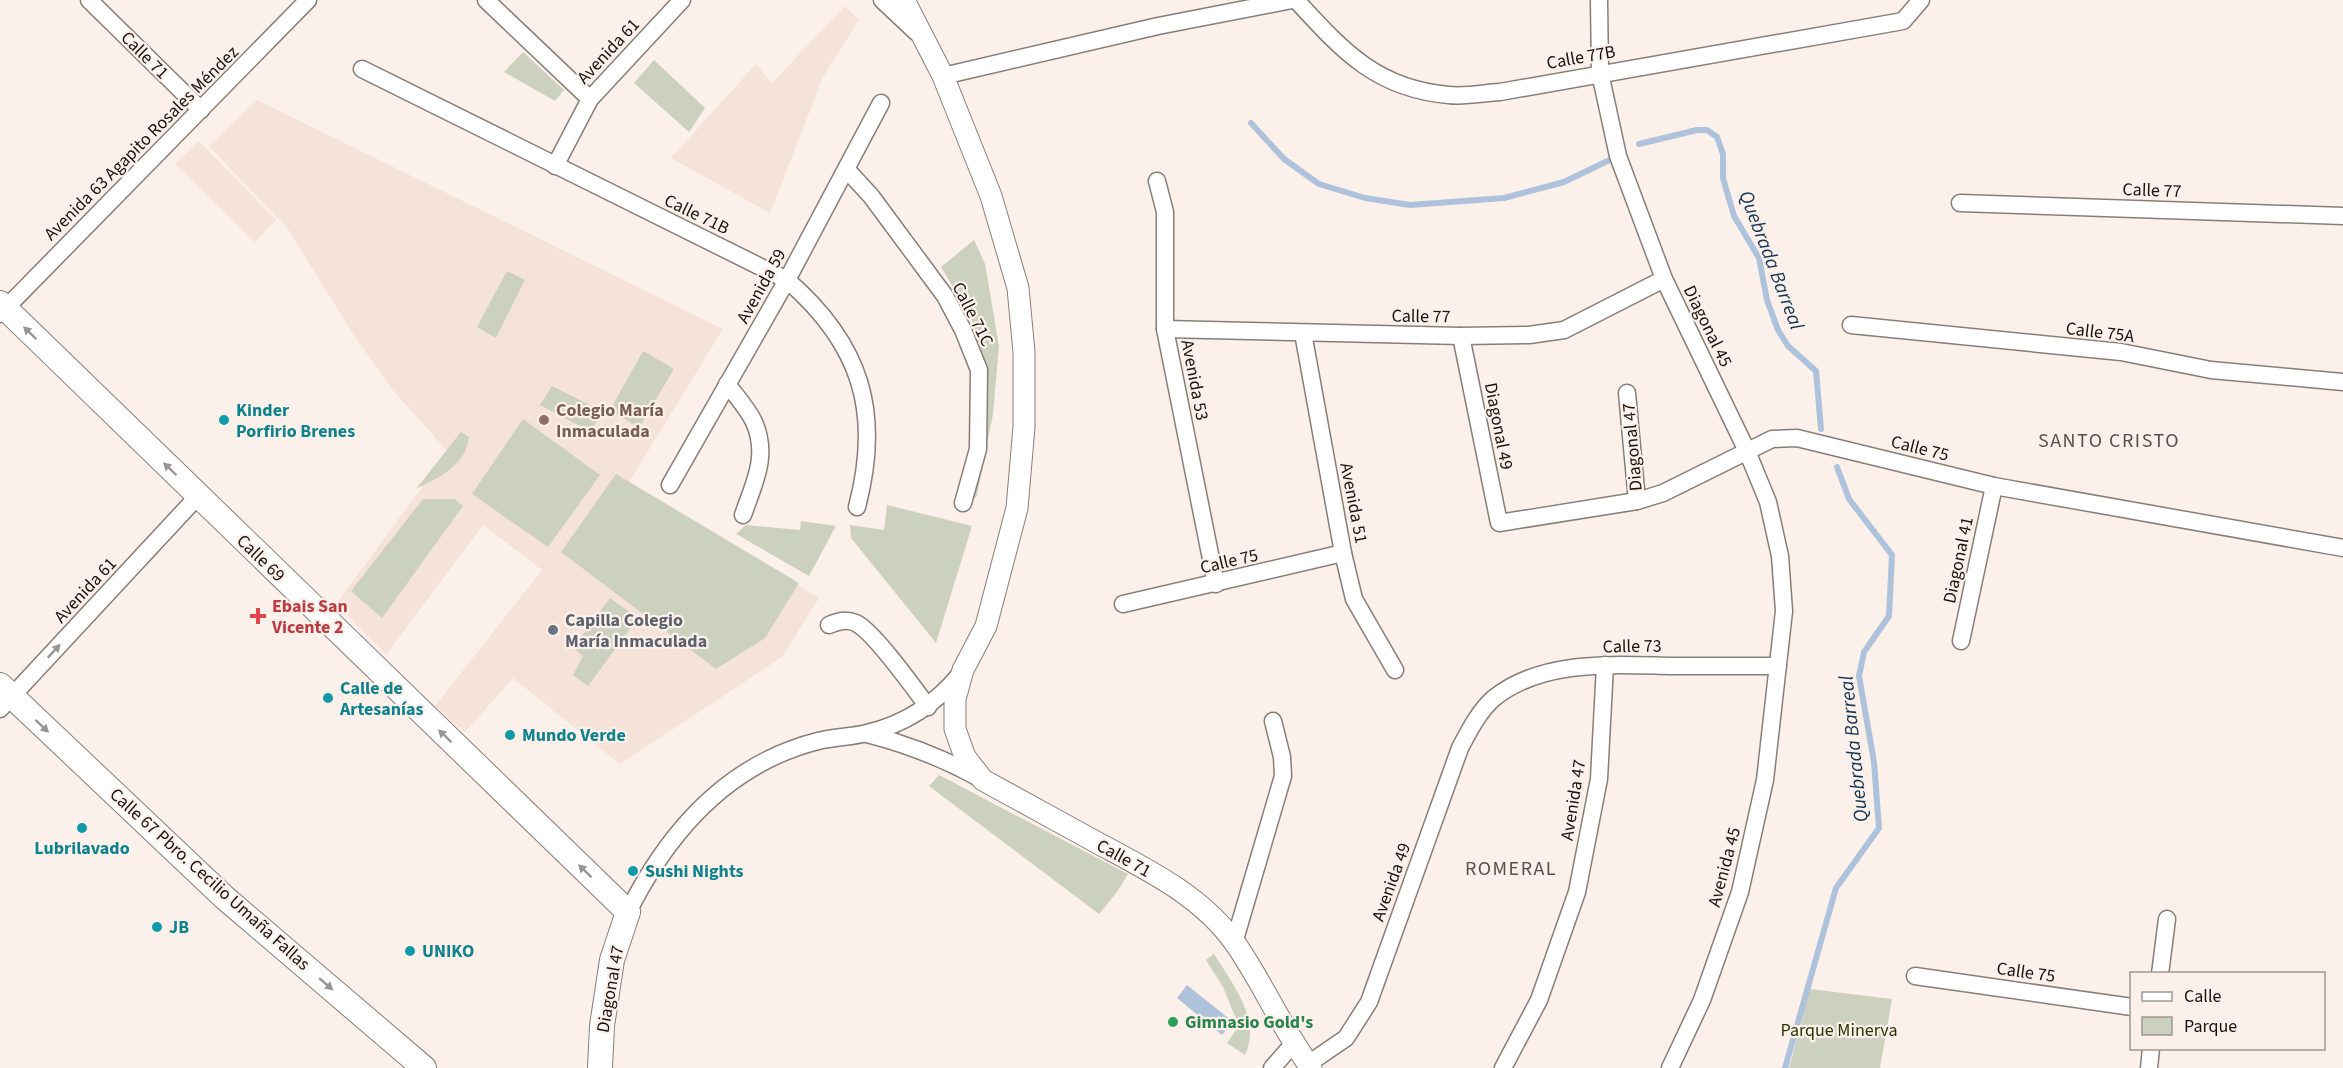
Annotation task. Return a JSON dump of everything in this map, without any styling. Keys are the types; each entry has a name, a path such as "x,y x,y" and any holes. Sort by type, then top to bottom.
{"main road":[{"name":"Calle 69","path":"2,309 628,912"},
{"name":"Calle 67 Pbro. Cecilio Umaña Fallas","path":"4,697 225,898 424,1068"},
{"name":"Diagonal 47","path":"600,1068 602,1026 612,960 628,912"}],"street":[{"name":"Calle 71","path":"89,0 201,110"},
{"name":"Avenida 63 Agapito Rosales Méndez","path":"2,309 309,0"},
{"path":"486,0 590,99"},
{"name":"Avenida 61","path":"555,166 590,99 682,0"},
{"path":"882,0 926,41"},
{"path":"628,912 645,877 667,844 693,815 730,783 772,758 817,741 866,734 909,719 928,707 947,690 963,670 986,626 1017,508 1024,427 1024,352 1017,288 991,196 943,76 904,0"},
{"path":"943,76 1158,26 1294,0"},
{"name":"Calle 77B","path":"1294,0 1332,39 1366,68 1407,88 1450,96 1500,92 1903,21 1922,0"},
{"name":"Diagonal 45","path":"1599,0 1600,73 1618,156 1664,279 1747,451 1768,502 1780,556 1784,611 1778,666"},
{"name":"Calle 71B","path":"362,69 787,280 811,301 831,325 848,352 860,382 866,413 868,444 865,476 857,507"},
{"name":"Avenida 59","path":"670,485 787,280 847,170 880,103"},
{"name":"Calle 71C","path":"847,170 871,196 945,296 963,330 979,370 978,449 963,503"},
{"name":"Avenida 53","path":"1157,181 1165,212 1165,329 1216,584"},
{"name":"Calle 77","path":"1960,203 2343,216"},
{"name":"Calle 77","path":"1165,329 1461,336 1529,335 1564,330 1664,279"},
{"name":"Calle 75A","path":"1851,325 2121,352 2211,370 2343,382"},
{"name":"Avenida 51","path":"1303,333 1343,554 1354,599 1395,670"},
{"name":"Diagonal 49","path":"1461,336 1499,523"},
{"path":"727,384 753,420 761,442 761,461 743,515"},
{"name":"Diagonal 47","path":"1627,393 1637,501"},
{"name":"Calle 75","path":"1499,523 1637,501 1663,493 1772,439 1797,438 1994,486 2343,548"},
{"name":"Diagonal 41","path":"1961,641 1994,486"},
{"name":"Avenida 61","path":"4,697 198,496"},
{"name":"Calle 75","path":"1124,604 1343,554"},
{"path":"829,625 843,620 856,624 869,633 928,707"},
{"name":"Calle 73","path":"1493,699 1516,684 1543,674 1568,669 1605,665 1778,666"},
{"name":"Avenida 47","path":"1503,1068 1539,1000 1577,892 1599,779 1605,665"},
{"name":"Avenida 45","path":"1670,1068 1702,1000 1740,892 1766,780 1778,666"},
{"path":"963,670 955,699 955,729 965,757 983,780"},
{"name":"Avenida 49","path":"1310,1066 1346,1038 1369,1002 1460,748 1473,724 1493,699"},
{"path":"1234,943 1283,776 1282,757 1274,721"},
{"name":"Calle 71","path":"866,734 898,742 957,765 1183,892 1209,915 1234,943 1293,1043 1310,1066"},
{"path":"2160,972 2167,919"},
{"name":"Calle 75","path":"1915,976 2130,1007"},
{"path":"1272,1068 1293,1043"},
{"path":"2149,1068 2151,1050"}],"shaded area":[{"path":"845,6 859,20 823,77 770,213 671,158 756,64 772,83"},
{"name":"Colegio María Inmaculada","path":"257,100 723,329 629,482 819,598 782,657 620,764 513,678 465,732 435,706 542,570 483,525 386,655 336,604 448,452 392,389 353,334 288,229 209,146"},
{"path":"199,141 276,220 255,242 175,164"}],"green space":[{"path":"523,52 564,90 555,101 504,72"},
{"path":"654,60 705,108 689,132 634,83"},
{"path":"974,240 985,264 999,346 993,414 977,496 971,502 986,372 971,317 941,267"},
{"path":"507,271 525,280 496,338 477,327"},
{"path":"643,351 674,369 639,428 610,410"},
{"path":"552,386 602,411 591,432 540,405"},
{"path":"523,419 600,475 548,547 472,494"},
{"path":"461,432 469,437 467,447 457,463 442,475 416,489"},
{"path":"616,474 799,583 765,638 716,669 561,552"},
{"path":"423,499 455,499 463,506 382,618 351,591"},
{"path":"887,505 972,526 936,643 851,538 850,525 884,530"},
{"path":"801,521 836,526 809,576 736,534 746,525 800,530"},
{"path":"610,598 638,618 588,686 573,675 583,656 573,648"},
{"path":"939,775 1128,874 1099,914 929,786"},
{"path":"1214,954 1236,989 1247,1015 1250,1029 1245,1055 1227,1043 1239,1026 1223,987 1206,960"},
{"name":"Parque Minerva","path":"1810,989 1892,999 1880,1068 1789,1068"}],"water":[{"path":"1187,985 1232,1021 1222,1035 1177,998"}],"waterway":[{"name":"Quebrada Barreal","path":"1251,123 1284,159 1319,184 1365,198 1410,205 1504,198 1564,182 1618,156"},
{"name":"Quebrada Barreal","path":"1639,144 1697,130 1707,130 1717,137 1723,154 1723,178 1734,216 1759,258 1767,300 1778,330 1788,346 1816,371 1821,429"},
{"name":"Quebrada Barreal","path":"1785,1068 1836,888 1879,828 1874,762 1859,676 1864,652 1889,616 1892,555 1849,499 1837,467"}],"place":[{"name":"Kinder Porfirio Brenes","path":"224,420"},
{"name":"Colegio María Inmaculada","path":"544,420"},
{"name":"Ebais San Vicente 2","path":"258,616"},
{"name":"Capilla Colegio María Inmaculada","path":"553,630"},
{"name":"Calle de Artesanías","path":"328,698"},
{"name":"Mundo Verde","path":"510,735"},
{"name":"Lubrilavado","path":"82,828"},
{"name":"Sushi Nights","path":"633,871"},
{"name":"JB","path":"157,927"},
{"name":"UNIKO","path":"410,951"},
{"name":"Gimnasio Gold's","path":"1173,1022"}],"district":[{"name":"SANTO CRISTO","path":"2109,440"},
{"name":"ROMERAL","path":"1511,868"}]}
